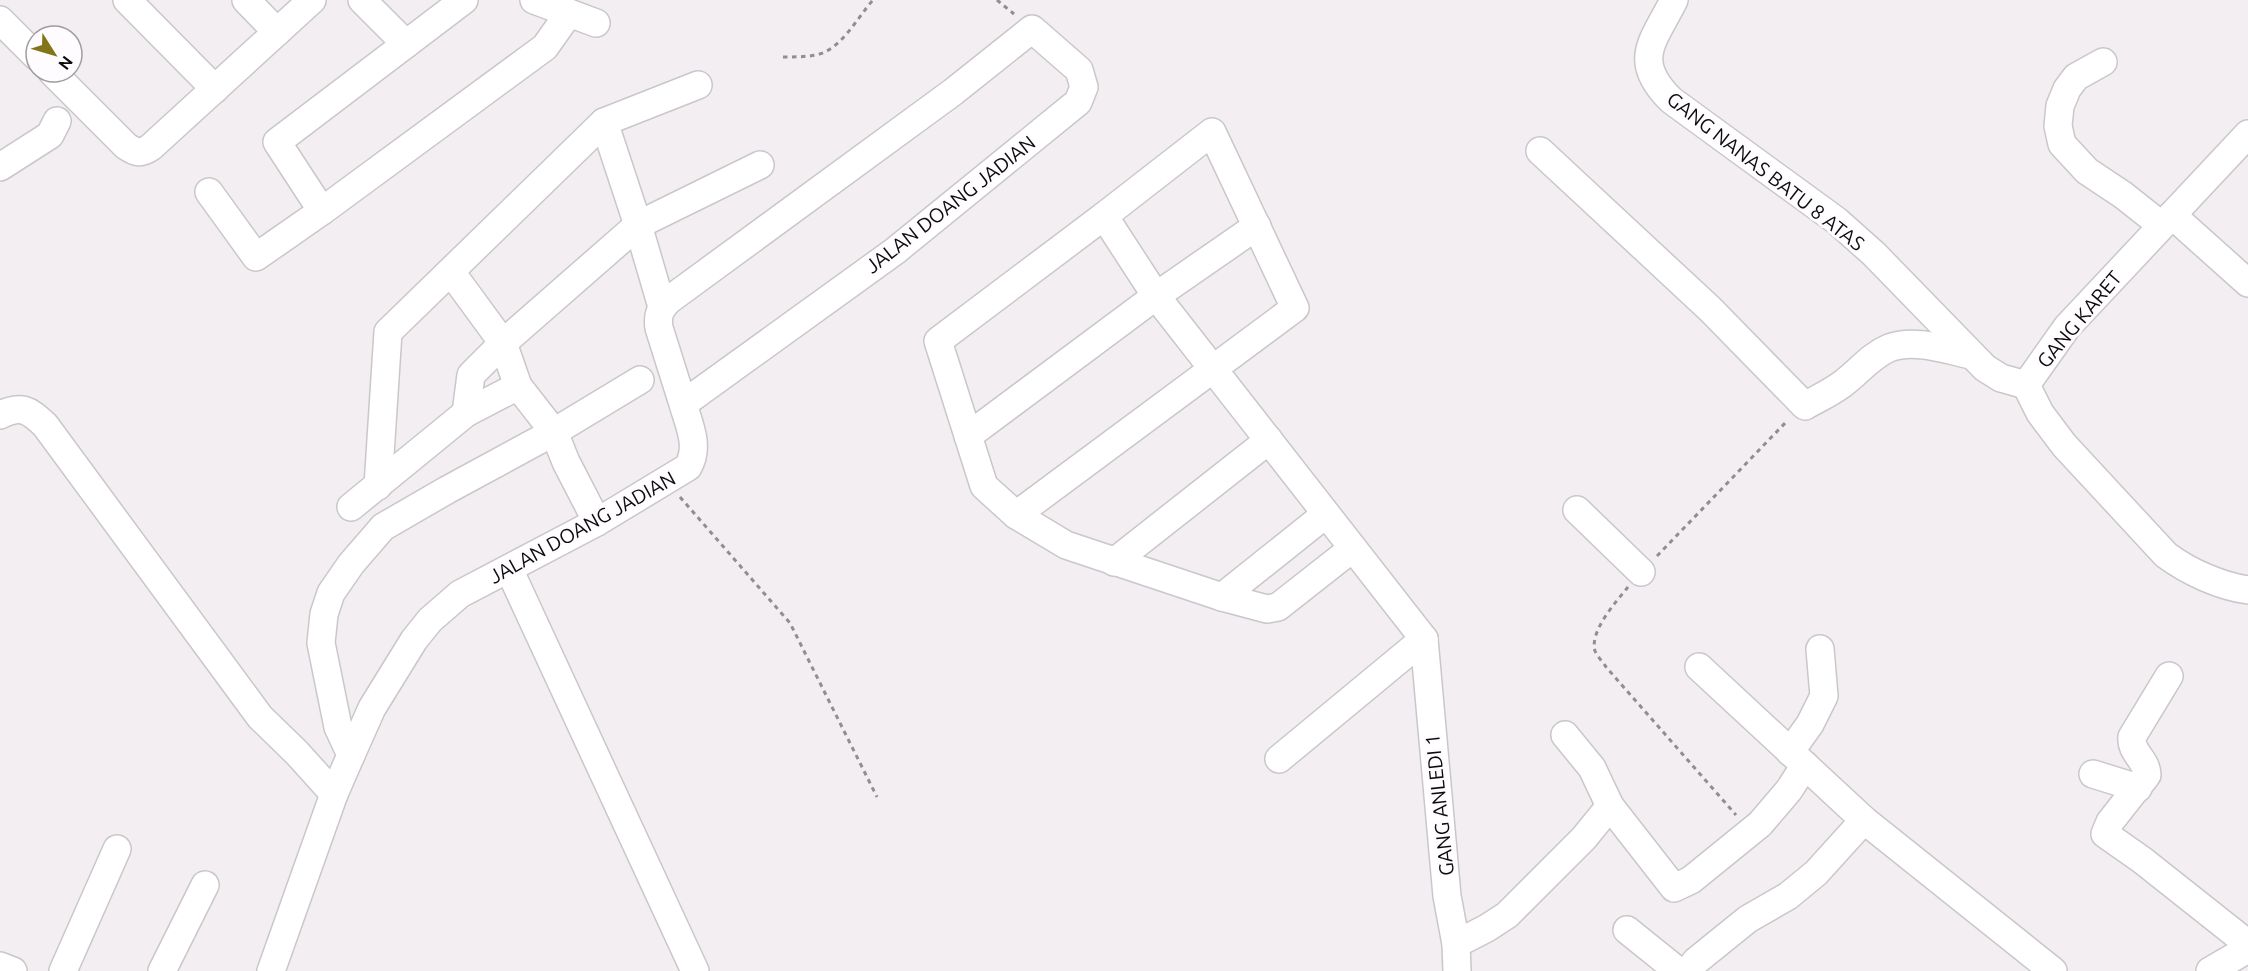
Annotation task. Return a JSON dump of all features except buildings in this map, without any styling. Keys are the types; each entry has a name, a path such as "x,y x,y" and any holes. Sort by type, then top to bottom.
{"street":[{"path":"127,0 215,89"},
{"path":"246,0 277,32"},
{"path":"64,84 126,147 141,153 151,147 312,0"},
{"path":"362,0 406,44"},
{"path":"322,211 277,142 464,0"},
{"path":"534,0 596,23"},
{"name":"GANG NANAS BATU 8 ATAS","path":"1674,0 1649,50 1647,62 1658,86 1671,100 1837,221 1874,254 1985,368 2001,378 2026,385"},
{"path":"209,192 256,257 545,47 569,13"},
{"path":"0,20 24,44"},
{"name":"JALAN DOANG JADIAN","path":"271,971 334,794 372,708 414,640 430,620 460,594 597,522 688,468 695,452 683,404 895,251 1078,102 1084,87 1078,70 1032,29 953,92 662,307"},
{"path":"2103,62 2076,77 2067,89 2060,106 2058,126 2062,144 2087,171 2166,220 2248,283"},
{"path":"378,486 388,332 604,122 698,85"},
{"path":"0,166 50,135 57,121"},
{"path":"604,122 662,307 657,317 659,328 683,404"},
{"path":"1016,515 1295,308 1212,132 938,341 984,486 1016,515 1066,545 1222,597 1267,609 1278,607 1353,548"},
{"name":"GANG KARET","path":"2247,590 2232,587 2181,566 2166,555 2064,445 2040,413 2026,385 2067,327 2248,134"},
{"path":"1540,151 1710,309 1805,406 1842,384 1871,359 1891,348 1910,345 1938,347 1971,355"},
{"path":"466,413 471,375 503,343 638,225 760,165"},
{"path":"1104,216 1156,296 1424,639 1279,759"},
{"path":"968,436 1156,296 1257,226"},
{"path":"451,272 503,343 518,386 554,432 566,462 597,522"},
{"path":"351,755 338,727 321,643 324,614 331,593 351,564 383,527 554,432 640,380"},
{"path":"351,507 466,413 518,386"},
{"path":"0,415 12,409 21,409 35,416 45,425 260,717 334,794"},
{"path":"1114,562 1269,440"},
{"path":"1577,510 1641,572"},
{"path":"1222,597 1326,514"},
{"path":"509,569 695,971"},
{"name":"GANG ANLEDI 1","path":"1424,639 1446,885 1456,944 1457,971"},
{"path":"1565,735 1592,768 1610,806 1674,888 1691,880 1760,824 1779,803 1810,724 1824,696 1820,649"},
{"path":"1699,667 1864,820 2050,970"},
{"path":"2169,676 2132,737 2132,746 2147,771 2138,788 2110,822 2105,834 2142,860 2248,944"},
{"path":"2093,774 2138,788"},
{"path":"1456,944 1507,915 1584,838 1610,806"},
{"path":"1688,971 1696,961 1748,919 1788,896 1816,873 1864,820"},
{"path":"63,971 117,849"},
{"path":"162,971 205,885"},
{"path":"1627,930 1678,971"},
{"path":"2210,971 2248,949"}],"path":[{"path":"783,57 816,55 833,47 873,0"},
{"path":"1750,830 1614,676 1595,651 1596,636 1604,618 1641,572 1749,459 1805,406"},
{"path":"677,494 790,623 877,796"}]}
